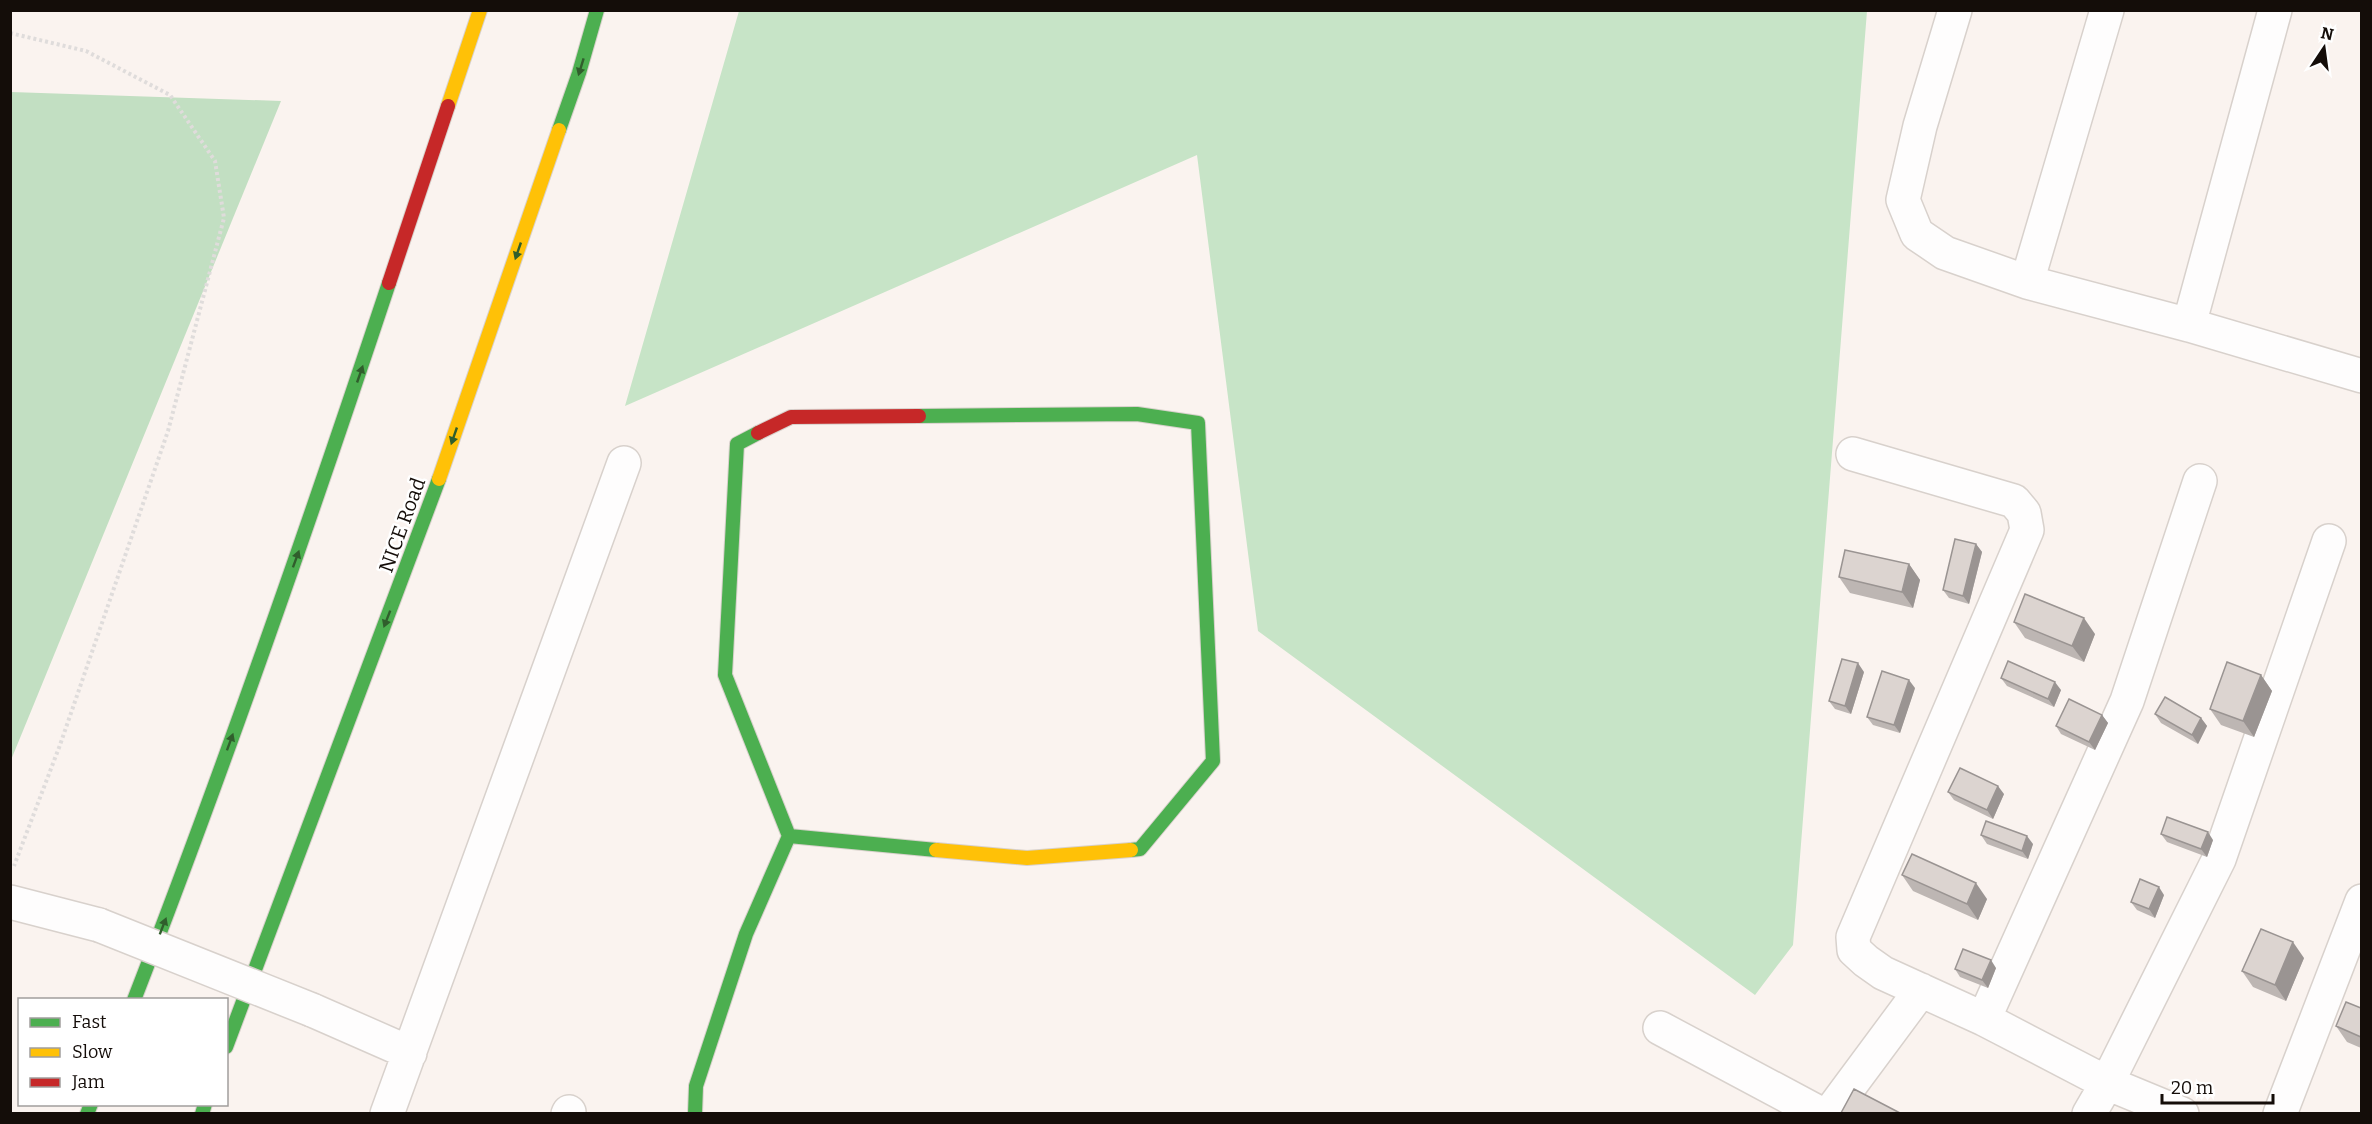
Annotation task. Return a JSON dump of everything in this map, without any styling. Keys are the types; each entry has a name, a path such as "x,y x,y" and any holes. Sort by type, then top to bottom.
{"main road":[{"path":"134,998 190,856 330,461 480,10"},
{"name":"NICE Road","path":"228,1042 435,491 579,73 597,10"},
{"path":"695,1113 696,1086 746,934 789,836 725,675 737,444 791,417 1137,414 1198,423 1213,761 1140,849 1026,858 789,836"}],"street":[{"path":"1955,10 1920,126 1903,200 1917,234 1945,253 2027,282 2189,325 2361,376"},
{"path":"2027,282 2107,10"},
{"path":"2189,325 2275,10"},
{"path":"1853,454 2014,501 2025,513 2027,530 1853,937 1854,950 1883,973 1984,1019 2107,1083 2182,1113"},
{"path":"387,1113 624,463"},
{"path":"1984,1019 2127,701 2200,481"},
{"path":"2089,1113 2107,1083 2220,859 2329,541"},
{"path":"2280,1113 2361,901"},
{"path":"10,902 99,925 312,1010 410,1053"},
{"path":"1829,1113 1921,990"},
{"path":"1660,1028 1821,1113"}],"path":[{"path":"10,33 86,51 170,95 215,161 224,218 168,431 60,745 10,876"}],"green space":[{"path":"739,11 1867,11 1793,945 1755,995 1258,631 1197,155 625,406"},
{"path":"10,92 281,101 11,760"}],"building":[{"path":"1955,539 1976,544 1963,596 1943,590"},
{"path":"1845,550 1909,564 1902,592 1839,577"},
{"path":"2025,594 2084,618 2072,646 2014,622"},
{"path":"1842,659 1858,663 1845,706 1829,701"},
{"path":"2008,661 2055,682 2048,699 2001,678"},
{"path":"2227,662 2261,675 2243,721 2210,709"},
{"path":"1882,671 1909,680 1894,725 1867,717"},
{"path":"2165,697 2201,718 2192,735 2155,714"},
{"path":"2069,699 2102,715 2089,742 2056,726"},
{"path":"1960,768 1998,786 1987,810 1948,792"},
{"path":"2167,817 2208,832 2201,849 2161,834"},
{"path":"1986,821 2027,836 2022,851 1981,835"},
{"path":"1912,854 1976,883 1967,904 1902,875"},
{"path":"2140,879 2159,887 2149,909 2131,902"},
{"path":"2261,929 2293,942 2275,985 2242,971"},
{"path":"1963,949 1991,960 1982,980 1955,969"},
{"path":"2346,1002 2361,1008 2361,1037 2336,1026"},
{"path":"1854,1089 1900,1113 1841,1113"}],"traffic: fast":[{"path":"559,130 579,73 597,10"},
{"path":"135,998 266,643 389,283"},
{"path":"919,416 1137,414 1198,423 1213,761 1140,849 1131,850"},
{"path":"695,1114 696,1086 746,934 789,836 725,675 737,444 758,433"},
{"path":"228,1042 439,479"},
{"path":"789,836 936,850"},
{"path":"87,1114 90,1106"},
{"path":"202,1114 204,1106"}],"traffic: slow":[{"path":"448,106 480,10"},
{"path":"439,479 559,130"},
{"path":"936,850 1027,858 1131,850"}],"traffic: jam":[{"path":"389,283 448,106"},
{"path":"758,433 791,417 919,416"}]}
